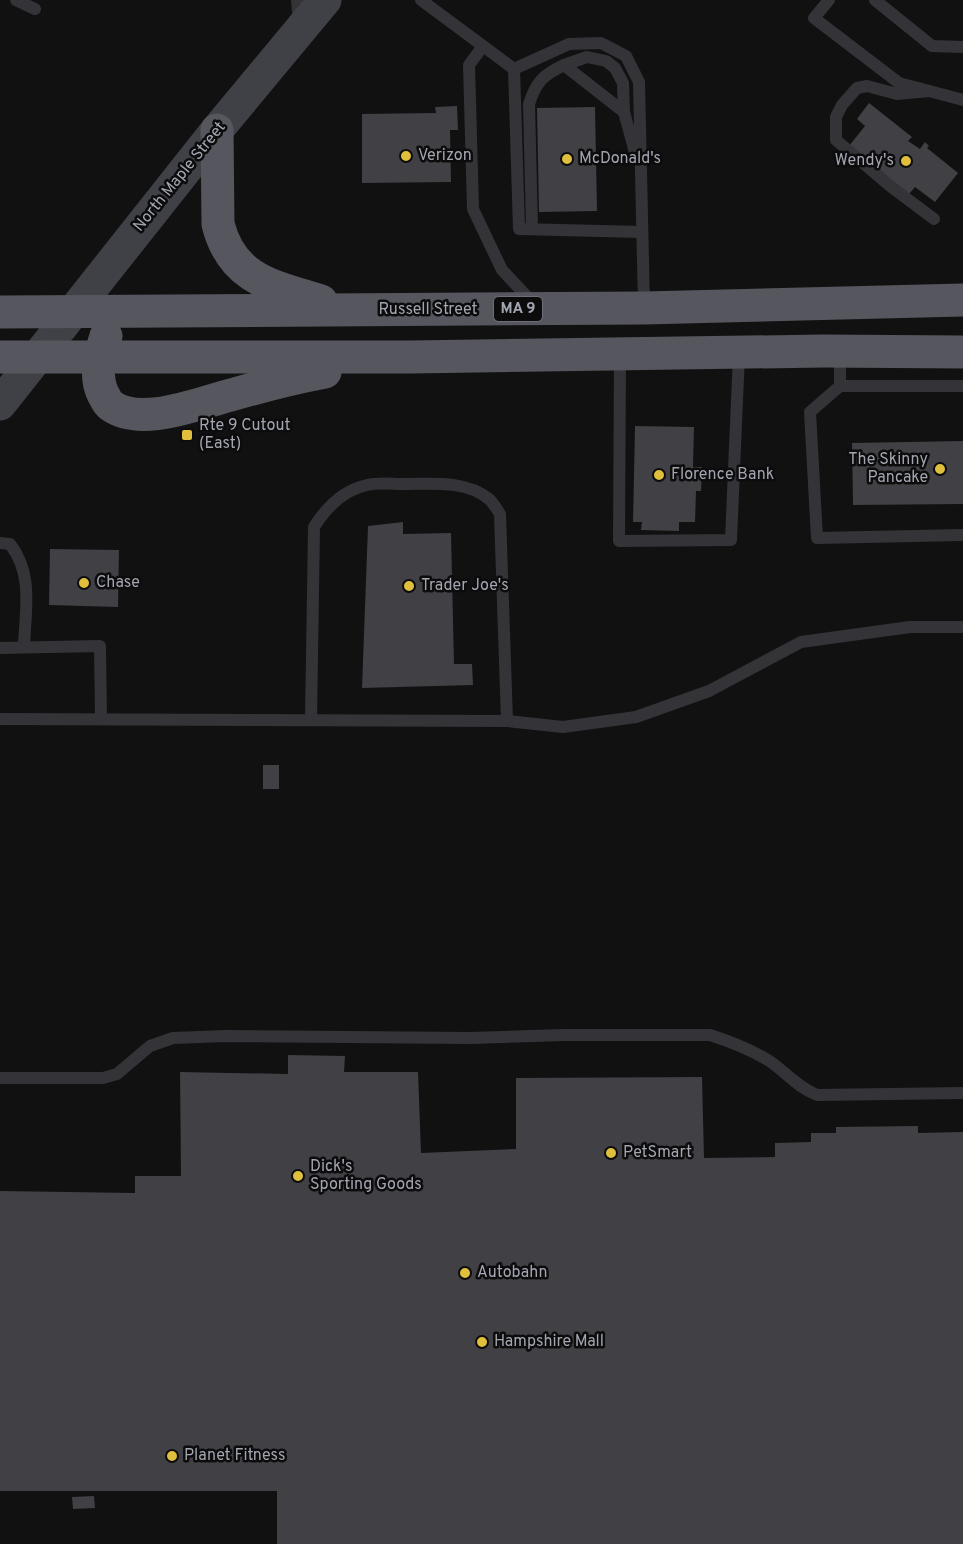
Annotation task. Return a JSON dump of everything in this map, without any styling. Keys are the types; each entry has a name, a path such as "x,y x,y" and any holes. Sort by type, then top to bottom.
{"highway":[{"path":"217,130 218,224 226,246 238,265 264,282 348,310"},
{"name":"Russell Street","path":"0,312 644,308 963,300"},
{"path":"122,312 106,335 99,357 98,383 109,405 124,412 143,415 173,411 292,378 410,357"},
{"path":"0,357 410,357 840,351 963,352"}],"main road":[{"name":"North Maple Street","path":"0,404 217,130 298,15 325,0"}],"lane":[{"path":"15,0 35,9"},
{"path":"421,0 514,69"},
{"path":"829,0 814,18 899,83 963,100"},
{"path":"875,0 932,46 963,47"},
{"path":"514,69 569,44 602,43 626,56 639,82 644,308"},
{"path":"483,46 469,65 473,209 502,270 539,309"},
{"path":"532,229 529,104 534,89 546,73 587,57 606,61 615,68 623,83 624,112 641,174"},
{"path":"564,65 624,112"},
{"path":"514,69 519,229 642,232"},
{"path":"929,91 897,94 867,86 857,88 842,105 836,117 836,140 890,186 934,219"},
{"path":"840,351 840,386"},
{"path":"620,354 619,540 731,540 739,352"},
{"path":"963,386 840,386 810,412 818,538 963,535"},
{"path":"310,720 314,527 334,502 350,491 367,484 446,484 472,490 489,499 500,514 507,721"},
{"path":"0,543 10,544 20,556 27,578 24,647"},
{"path":"0,718 507,721 563,727 636,717 710,691 801,642 910,627 963,627"},
{"path":"0,648 100,646 100,719"},
{"path":"0,1078 103,1078 117,1074 150,1046 173,1038 710,1035 749,1050 771,1062 809,1092 817,1095 963,1093"}],"building":[{"name":"Wendy's","path":"869,103 912,137 908,141 920,149 925,142 929,146 927,148 958,173 935,202 915,187 909,194 849,146 865,126 857,119"},
{"name":"Verizon","path":"457,106 458,130 450,130 451,182 362,183 362,114 436,113 435,107"},
{"name":"McDonald's","path":"595,107 597,211 539,212 537,108"},
{"path":"635,426 694,427 693,467 702,467 701,491 696,491 695,522 679,522 679,531 641,530 642,522 633,522"},
{"path":"963,441 963,504 853,505 852,443"},
{"name":"Trader Joe's","path":"403,522 403,534 451,533 454,664 472,664 473,685 362,688 368,526"},
{"path":"50,549 119,550 118,607 49,605"},
{"path":"263,765 279,765 279,789 263,789"},
{"name":"Hampshire Mall","path":"288,1055 345,1056 344,1072 418,1072 421,1153 516,1149 516,1078 702,1077 704,1158 775,1157 775,1143 811,1142 811,1133 836,1133 836,1127 918,1126 918,1133 963,1132 963,1544 277,1544 277,1491 0,1491 0,1191 135,1193 135,1176 181,1176 180,1072 288,1074"},
{"path":"94,1496 95,1508 73,1509 72,1497"}],"place":[{"name":"Verizon","path":"406,156"},
{"name":"McDonald's","path":"567,159"},
{"name":"Wendy's","path":"906,161"},
{"name":"Rte 9 Cutout (East)","path":"187,435"},
{"name":"The Skinny Pancake","path":"940,469"},
{"name":"Florence Bank","path":"659,475"},
{"name":"Chase","path":"84,583"},
{"name":"Trader Joe's","path":"409,586"},
{"name":"PetSmart","path":"611,1153"},
{"name":"Dick's Sporting Goods","path":"298,1176"},
{"name":"Autobahn","path":"465,1273"},
{"name":"Hampshire Mall","path":"482,1342"},
{"name":"Planet Fitness","path":"172,1456"}]}
